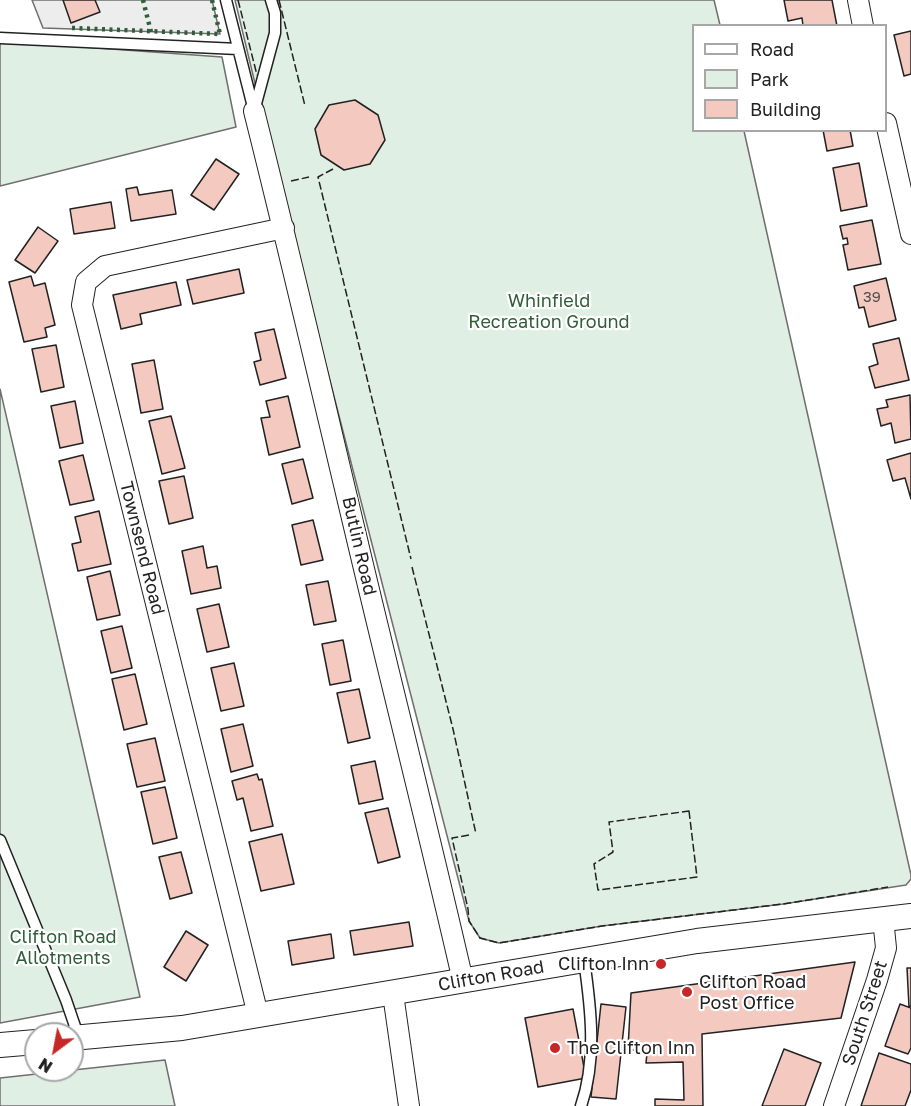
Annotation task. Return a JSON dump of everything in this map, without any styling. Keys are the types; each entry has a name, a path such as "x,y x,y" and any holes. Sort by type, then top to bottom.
{"street":[{"path":"858,0 863,24"},
{"name":"Butlin Road","path":"254,111 428,830 462,981"},
{"path":"887,132 911,234"},
{"name":"Townsend Road","path":"258,1015 81,305 86,282 105,266 284,228"},
{"name":"Clifton Road","path":"84,1037 182,1029 697,940 911,916"},
{"name":"South Street","path":"834,1106 886,948 883,918"},
{"path":"393,994 408,1106"},
{"path":"0,1045 24,1043"}],"lane":[{"path":"226,0 254,111"},
{"path":"254,111 275,33 271,0"},
{"path":"0,38 238,49"},
{"path":"0,840 66,1000 72,1022"},
{"path":"581,1106 588,1087 592,1015 584,960"}],"green space":[{"name":"Whinfield Recreation Ground","path":"235,0 714,0 720,24 692,24 692,132 744,132 911,875 906,885 783,904 602,926 499,943 480,938 469,921 275,167"},
{"path":"0,41 222,57 236,127 0,186"},
{"name":"Clifton Road Allotments","path":"0,389 140,997 0,1023"},
{"path":"165,1060 175,1106 0,1106 0,1078 24,1075 24,1082 84,1082 84,1069"}],"shaded area":[{"path":"32,0 212,0 220,34 43,28"}],"building":[{"path":"63,0 95,0 100,12 71,23"},
{"path":"784,0 832,0 837,24 803,24 802,18 788,21"},
{"path":"911,31 911,74 904,76 894,35"},
{"path":"355,100 378,115 385,140 370,164 344,170 321,155 315,129 329,105"},
{"path":"823,132 850,132 853,146 827,151"},
{"path":"216,159 239,174 214,210 191,195"},
{"path":"859,163 867,206 841,211 833,168"},
{"path":"137,187 139,195 172,190 176,214 131,221 126,189"},
{"path":"111,202 115,228 74,234 70,209"},
{"path":"872,220 881,264 848,270 843,245 848,244 847,238 843,239 840,226"},
{"path":"38,227 58,241 35,273 15,260"},
{"path":"239,269 244,293 193,304 187,280"},
{"path":"31,276 34,286 45,283 55,325 45,328 47,337 24,342 9,282"},
{"path":"886,278 896,320 869,327 864,307 859,308 854,286"},
{"path":"176,282 181,305 140,314 142,324 121,329 113,295"},
{"path":"274,329 286,378 260,385 254,362 261,360 255,333"},
{"path":"899,338 909,380 875,388 869,367 878,364 873,344"},
{"path":"56,345 64,387 41,392 32,349"},
{"path":"154,360 163,409 141,413 132,364"},
{"path":"910,395 911,439 895,443 891,423 881,426 877,409 888,407 886,400"},
{"path":"288,396 300,447 269,455 261,418 270,417 266,401"},
{"path":"75,401 83,443 60,448 51,406"},
{"path":"171,416 185,468 162,474 149,421"},
{"path":"911,453 911,499 905,478 893,481 887,460"},
{"path":"83,455 94,500 70,505 59,461"},
{"path":"303,459 313,498 292,504 282,464"},
{"path":"184,476 193,518 169,524 159,481"},
{"path":"99,511 111,564 78,571 72,544 81,542 75,517"},
{"path":"313,520 323,560 301,565 292,525"},
{"path":"203,546 207,568 217,566 221,588 191,594 182,551"},
{"path":"110,571 120,615 97,620 87,577"},
{"path":"328,581 336,621 314,625 306,585"},
{"path":"219,604 229,647 207,652 197,609"},
{"path":"122,626 132,668 111,673 101,631"},
{"path":"343,640 351,681 330,685 322,644"},
{"path":"234,663 244,706 221,711 211,668"},
{"path":"135,674 147,724 124,730 112,679"},
{"path":"359,689 370,738 348,743 337,693"},
{"path":"243,724 253,766 231,772 221,729"},
{"path":"155,738 165,781 137,787 127,744"},
{"path":"375,761 383,799 359,804 351,766"},
{"path":"257,774 259,780 262,779 273,826 251,831 243,798 237,800 232,781"},
{"path":"165,787 177,838 153,844 141,792"},
{"path":"388,808 400,857 378,863 365,813"},
{"path":"282,834 294,884 261,891 249,842"},
{"path":"181,852 192,893 170,899 159,857"},
{"path":"409,922 413,946 354,955 350,931"},
{"path":"186,931 208,945 186,981 164,967"},
{"path":"331,934 334,958 292,965 288,941"},
{"path":"855,962 841,1018 702,1034 703,1106 655,1106 655,1099 684,1100 683,1062 646,1063 647,1053 628,1049 631,993"},
{"path":"907,968 911,968 911,1006 909,1007"},
{"path":"601,1004 626,1007 616,1099 591,1097"},
{"path":"900,1004 911,1008 911,1048 908,1054 885,1046"},
{"name":"The Clifton Inn","path":"573,1009 586,1078 538,1087 525,1018"},
{"path":"784,1049 821,1063 805,1106 762,1106"},
{"path":"879,1053 911,1064 911,1090 905,1106 861,1106"}],"hedge":[{"path":"143,0 151,32"},
{"path":"72,28 220,34 212,0"}],"fence":[{"path":"238,0 257,75"},
{"path":"279,0 305,106"},
{"path":"333,169 318,177 411,559"},
{"path":"291,181 309,177"},
{"path":"412,567 453,729 476,834"},
{"path":"689,811 697,877 598,890 594,864 613,852 609,822 689,811"},
{"path":"469,835 452,838 469,921 480,938 499,943 602,926 783,904 888,887"}],"place":[{"name":"Clifton Inn","path":"661,964"},
{"name":"Clifton Road Post Office","path":"687,992"},
{"name":"The Clifton Inn","path":"555,1048"}]}
